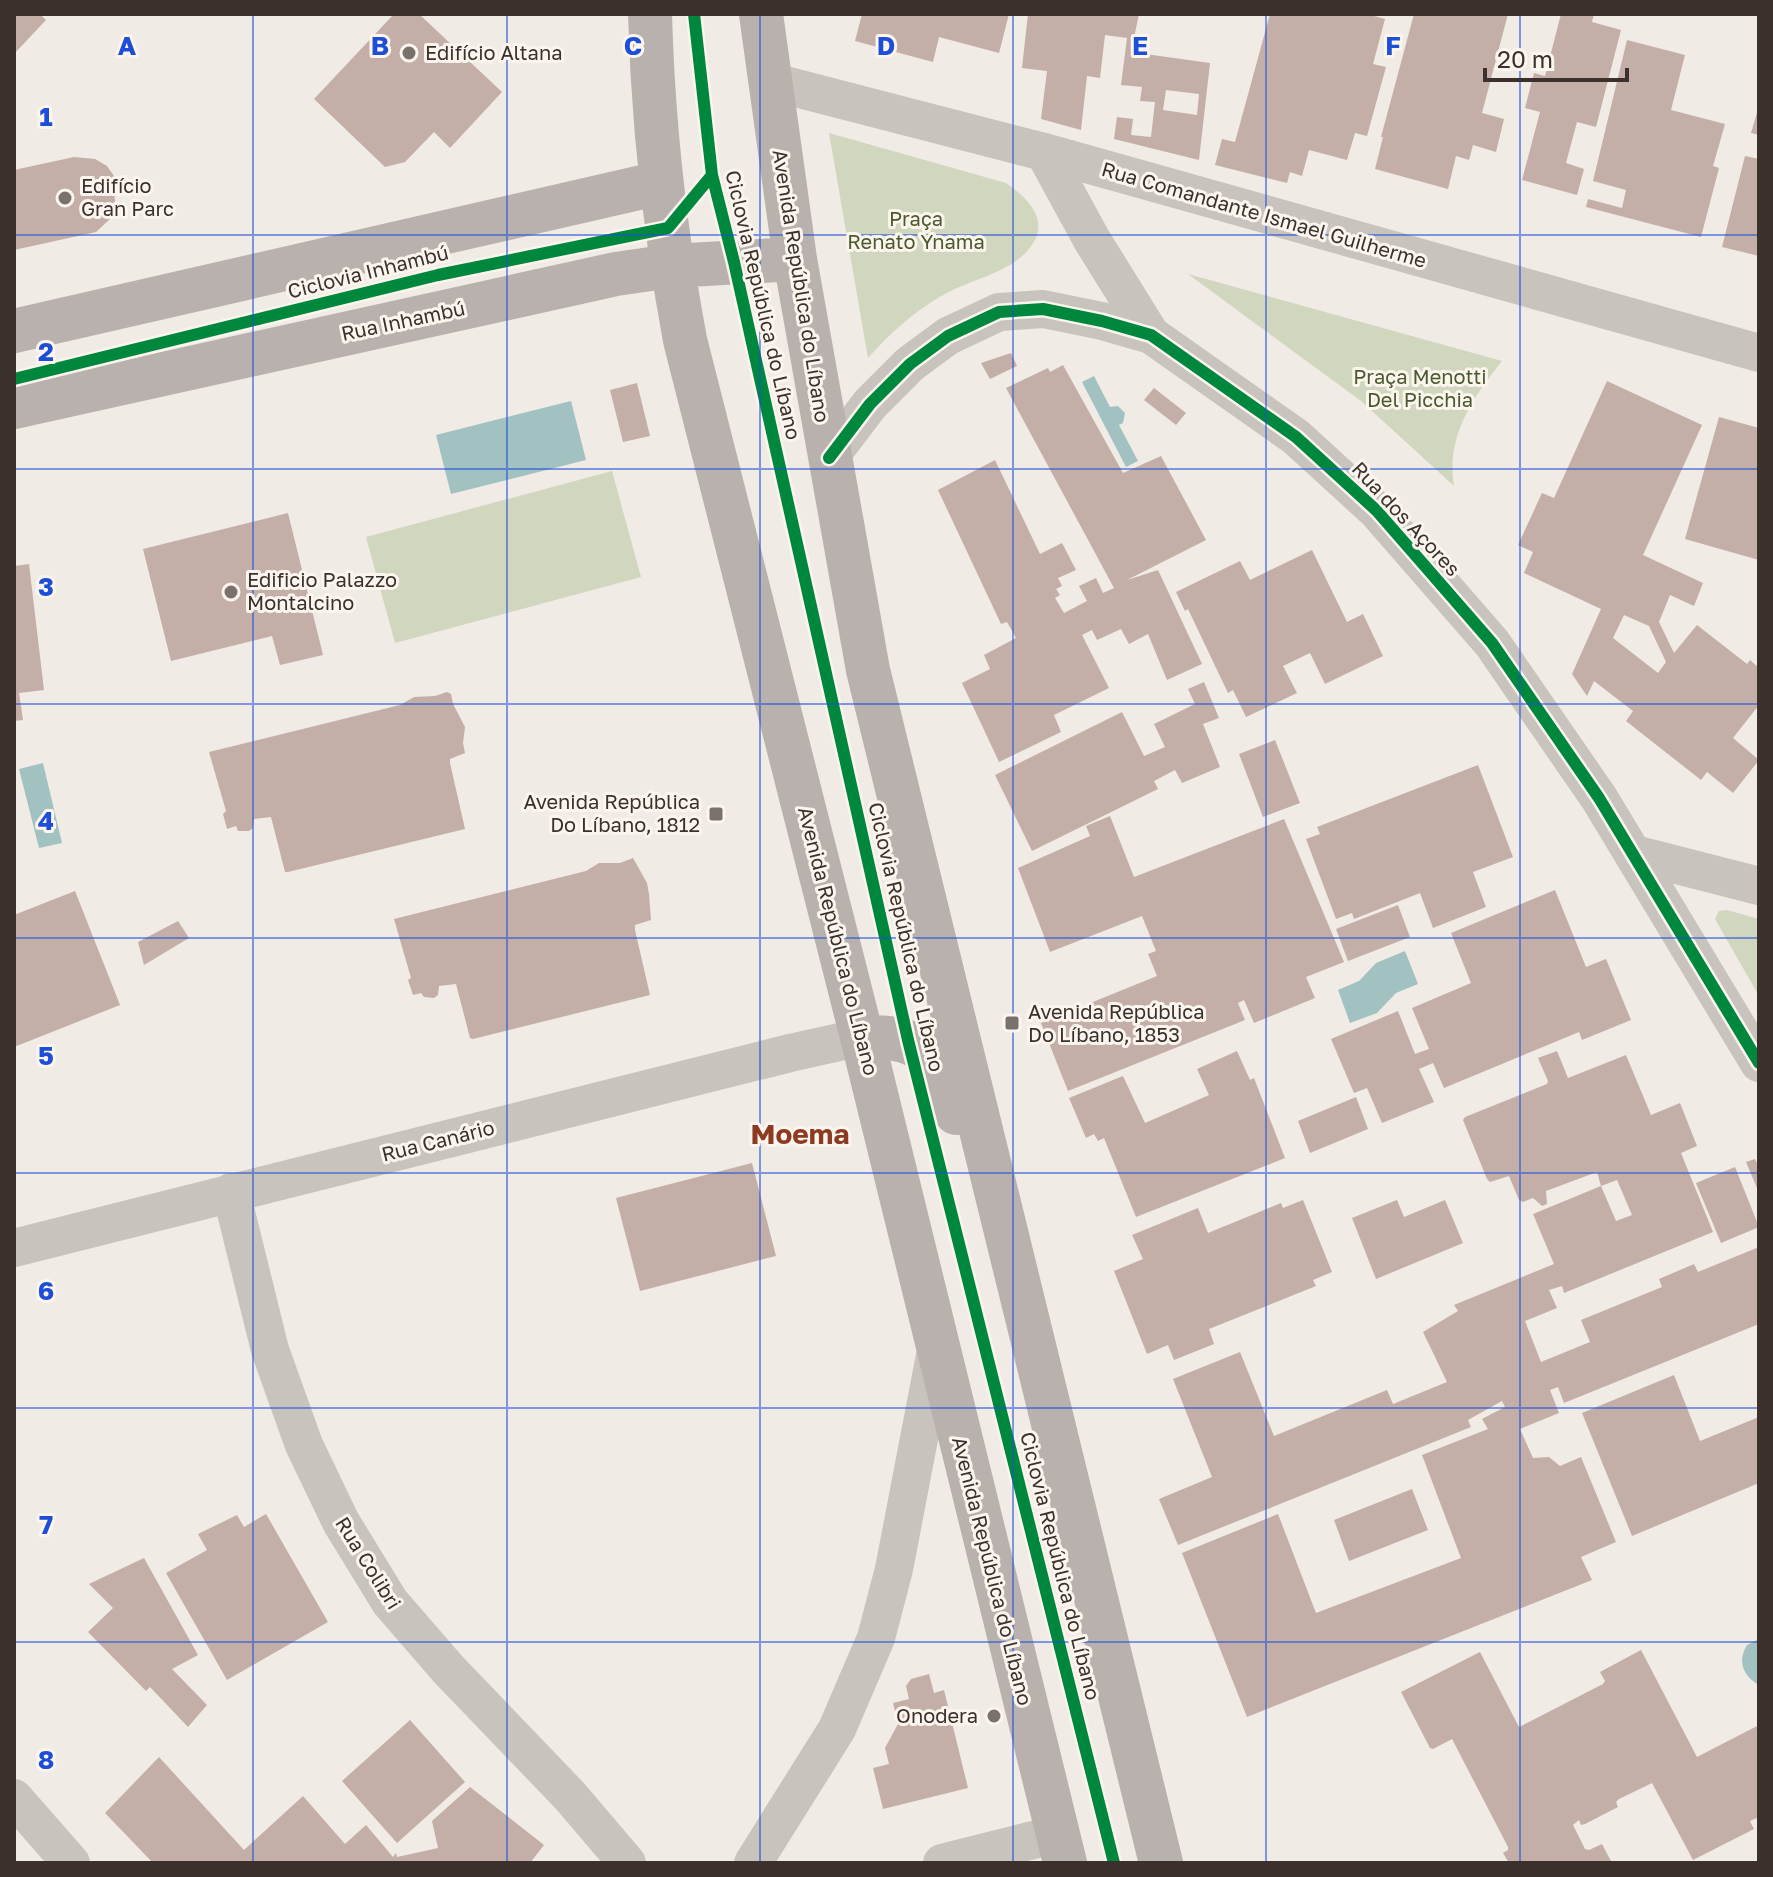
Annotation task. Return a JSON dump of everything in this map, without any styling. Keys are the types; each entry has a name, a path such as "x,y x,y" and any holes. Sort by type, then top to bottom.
{"main road":[{"name":"Avenida República do Líbano","path":"650,14 660,183 685,340 862,1037 1061,1848"},
{"name":"Avenida República do Líbano","path":"761,14 795,259 868,670 1161,1863"},
{"path":"14,331 660,183"},
{"name":"Rua Inhambú","path":"14,407 616,274 671,266 795,259"},
{"path":"862,1037 890,1036 908,1040 925,1051 932,1060 970,1145 1040,1374"}],"street":[{"name":"Rua Comandante Ismael Guilherme","path":"769,81 1044,152 1759,353"},
{"name":"Rua dos Açores","path":"1044,152 1092,240 1151,335"},
{"name":"Rua dos Açores","path":"829,458 870,404 910,364 948,336 999,312 1043,309 1151,335 1296,437 1377,511 1492,643 1599,798 1759,1063"},
{"path":"1634,854 1759,886"},
{"name":"Rua Canário","path":"14,1248 862,1037"},
{"name":"Rua Colibri","path":"231,1192 270,1350 304,1445 341,1522 390,1602 448,1669 570,1796 627,1863"},
{"path":"753,1863 837,1729 876,1638 894,1569 937,1345"},
{"path":"14,1798 71,1863"},
{"path":"942,1863 1061,1848"}],"green space":[{"name":"Praça Renato Ynama","path":"829,133 1006,183 1032,208 1037,217 1037,236 1014,263 952,290 923,308 894,331 868,358"},
{"name":"Praça Menotti Del Picchia","path":"1188,274 1502,361 1472,404 1458,434 1454,451 1454,486 1361,401"},
{"path":"612,471 641,577 395,643 366,537"},
{"path":"1727,910 1759,919 1759,996 1715,919 1719,911"}],"water":[{"path":"1094,376 1110,407 1118,406 1125,413 1123,423 1119,425 1138,461 1126,467 1082,382"},
{"path":"571,401 586,460 451,494 436,435"},
{"path":"43,763 62,843 39,848 19,769"},
{"path":"1405,951 1418,984 1396,993 1377,1013 1350,1023 1338,990 1359,981 1376,963"},
{"path":"1759,1639 1759,1685 1746,1673 1742,1657 1747,1645"}],"building":[{"path":"14,14 40,14 46,20 14,54"},
{"name":"Edifício Altana","path":"394,14 419,14 502,92 450,148 434,132 405,162 385,167 314,99"},
{"path":"862,14 1009,14 999,53 939,37 933,62 855,41"},
{"path":"1028,14 1139,14 1131,52 1210,63 1199,160 1114,139 1117,117 1133,119 1131,135 1151,137 1155,102 1140,101 1142,87 1121,85 1127,38 1105,35 1100,78 1087,76 1081,130 1041,119 1047,71 1022,68","holes":["1166,90 1199,94 1197,115 1163,110"]},
{"path":"1270,14 1367,14 1385,19 1373,64 1386,67 1367,136 1355,133 1347,160 1309,150 1302,176 1290,172 1287,183 1215,165 1222,139 1235,142"},
{"path":"1414,14 1508,14 1482,113 1504,119 1496,152 1473,145 1469,160 1456,156 1448,189 1375,169"},
{"path":"1561,14 1594,14 1592,22 1621,30 1596,127 1577,122 1566,163 1584,169 1577,195 1522,180 1540,112 1525,108 1534,73 1545,76"},
{"path":"1627,40 1685,55 1671,110 1725,124 1713,166 1719,168 1701,237 1586,207 1588,199 1622,208 1626,190 1593,181"},
{"path":"1759,109 1759,135 1751,133"},
{"path":"1745,156 1759,159 1759,256 1722,247"},
{"name":"Edifício Gran Parc","path":"74,157 95,159 107,166 114,176 115,205 110,219 96,232 14,250 14,170"},
{"path":"1011,353 1017,366 990,379 981,363"},
{"path":"1063,365 1123,473 1161,456 1206,540 1127,580 1158,570 1202,664 1167,680 1148,634 1129,644 1121,629 1097,640 1092,630 1082,635 1109,688 1054,715 1061,732 999,762 962,683 990,669 984,655 1016,638 1007,622 1001,624 938,490 995,460 1040,554 1062,543 1076,570 1058,578 1062,586 1056,589 1060,595 1055,598 1064,613 1087,601 1079,586 1096,578 1103,593 1114,588 1006,388 1048,368 1050,372"},
{"path":"1607,381 1702,425 1643,555 1703,583 1694,606 1670,595 1659,622 1674,653 1697,625 1747,664 1750,660 1759,668 1759,705 1733,738 1759,760 1733,793 1707,772 1701,780 1626,721 1633,711 1594,681 1587,696 1572,674 1601,609 1524,573 1533,552 1518,545 1542,493 1554,498","holes":["1624,615 1649,626 1666,662 1658,673 1613,638"]},
{"path":"637,383 650,436 623,442 610,390"},
{"path":"1154,388 1186,413 1176,425 1144,400"},
{"path":"1719,417 1759,428 1759,560 1685,539"},
{"name":"Edificio Palazzo Montalcino","path":"288,513 323,655 280,665 272,636 171,661 143,549"},
{"path":"1312,550 1347,622 1363,614 1383,656 1325,684 1310,653 1283,666 1297,693 1246,717 1233,690 1228,693 1188,609 1185,611 1176,592 1240,561 1250,580"},
{"path":"29,564 44,690 19,693 23,720 14,721 14,566"},
{"path":"1204,682 1219,718 1203,724 1220,767 1182,783 1175,770 1154,781 1158,789 1032,851 995,775 1122,712 1144,756 1165,747 1154,724 1195,704 1188,689"},
{"path":"451,694 465,727 465,753 450,759 450,763 465,829 285,872 271,817 254,819 253,828 249,831 238,831 236,826 227,829 223,814 226,811 209,752 400,705 414,697"},
{"path":"1275,740 1300,803 1263,817 1239,754"},
{"path":"1478,765 1513,857 1473,872 1486,907 1433,928 1420,893 1354,919 1352,913 1336,919 1306,839 1320,834 1317,827"},
{"path":"1110,816 1134,877 1284,819 1344,962 1306,977 1315,998 1254,1023 1244,1000 1238,1003 1245,1020 1068,1091 1041,1023 1157,976 1148,954 1156,951 1142,916 1050,952 1018,868 1090,836 1086,826"},
{"path":"633,858 647,883 649,894 651,920 635,925 635,930 650,995 473,1039 470,1038 456,984 439,986 438,995 434,998 424,997 421,993 413,995 394,919 586,871 599,863 620,863"},
{"path":"1555,890 1586,967 1606,959 1631,1020 1582,1040 1579,1032 1444,1088 1433,1063 1419,1069 1434,1102 1382,1123 1367,1088 1354,1093 1331,1039 1398,1011 1415,1054 1429,1049 1412,1008 1471,983 1451,933"},
{"path":"75,891 120,1005 14,1047 14,915"},
{"path":"1398,905 1410,937 1348,961 1336,929"},
{"path":"178,921 189,938 144,965 138,942"},
{"path":"1237,1051 1250,1080 1254,1078 1285,1158 1136,1217 1104,1138 1098,1141 1094,1134 1086,1138 1069,1098 1123,1076 1145,1123 1209,1095 1197,1069"},
{"path":"1557,1051 1568,1078 1626,1055 1651,1115 1680,1103 1697,1146 1681,1153 1713,1232 1564,1293 1562,1286 1549,1290 1557,1308 1525,1321 1541,1362 1590,1342 1581,1320 1662,1287 1659,1279 1694,1264 1698,1272 1759,1247 1759,1324 1564,1403 1558,1387 1550,1390 1559,1413 1520,1429 1533,1458 1549,1457 1560,1466 1581,1457 1616,1542 1581,1557 1592,1580 1247,1717 1182,1553 1278,1514 1316,1613 1461,1558 1422,1455 1488,1429 1482,1419 1505,1407 1502,1401 1468,1420 1471,1427 1178,1545 1159,1499 1212,1477 1173,1379 1240,1352 1274,1436 1387,1390 1393,1404 1447,1382 1423,1332 1458,1311 1454,1305 1554,1264 1533,1214 1601,1186 1597,1172 1546,1191 1547,1204 1542,1206 1533,1198 1523,1202 1519,1200 1509,1176 1490,1182 1487,1179 1463,1120 1547,1084 1538,1058","holes":["1617,1180 1632,1215 1616,1221 1601,1186"]},
{"path":"1356,1097 1368,1129 1310,1153 1298,1121"},
{"path":"1755,1159 1759,1167 1759,1193 1746,1162"},
{"path":"752,1163 776,1256 640,1291 616,1198"},
{"path":"1735,1167 1759,1227 1721,1243 1696,1183"},
{"path":"1303,1200 1332,1272 1313,1280 1316,1286 1209,1329 1214,1344 1174,1360 1168,1345 1147,1354 1114,1271 1143,1259 1132,1235 1198,1208 1208,1233 1281,1203 1283,1208"},
{"path":"1397,1200 1404,1217 1445,1200 1463,1243 1376,1279 1352,1218"},
{"path":"1674,1375 1700,1441 1759,1417 1759,1483 1632,1536 1582,1413"},
{"path":"1412,1489 1428,1530 1349,1561 1334,1520"},
{"path":"266,1514 328,1622 227,1680 166,1573 207,1550 198,1534 237,1515 244,1527"},
{"path":"144,1558 198,1655 172,1669 207,1705 188,1727 150,1687 146,1691 88,1632 113,1608 89,1584"},
{"path":"1641,1650 1697,1757 1759,1725 1759,1817 1750,1821 1754,1829 1693,1860 1652,1783 1619,1799 1616,1802 1618,1807 1585,1824 1581,1825 1579,1820 1573,1825 1585,1849 1602,1844 1612,1863 1509,1863 1503,1853 1508,1847 1452,1739 1430,1748 1401,1692 1480,1652 1519,1727 1603,1684 1605,1681 1600,1672"},
{"path":"929,1674 934,1693 944,1690 968,1788 883,1809 873,1768 889,1764 885,1748 898,1724 893,1703 909,1699 906,1686 911,1679"},
{"path":"410,1720 465,1782 397,1843 342,1781"},
{"path":"159,1757 244,1850 303,1796 345,1844 366,1825 393,1857 396,1853 397,1857 438,1848 432,1821 470,1787 544,1845 530,1863 153,1863 105,1813"}],"cycle path":[{"name":"Ciclovia República do Líbano","path":"694,14 712,175 908,1040 1114,1863"},
{"name":"Ciclovia Inhambú","path":"14,379 438,275 668,228 712,175"},
{"path":"829,458 870,404 910,364 948,336 999,312 1043,309 1151,335 1296,437 1377,511 1492,643 1599,798 1759,1063"}],"place":[{"name":"Edifício Altana","path":"409,53"},
{"name":"Edifício Gran Parc","path":"65,198"},
{"name":"Edificio Palazzo Montalcino","path":"231,592"},
{"name":"Avenida República Do Líbano, 1812","path":"716,814"},
{"name":"Avenida República Do Líbano, 1853","path":"1012,1023"},
{"name":"Onodera","path":"994,1716"}],"district":[{"name":"Moema","path":"800,1134"}]}
